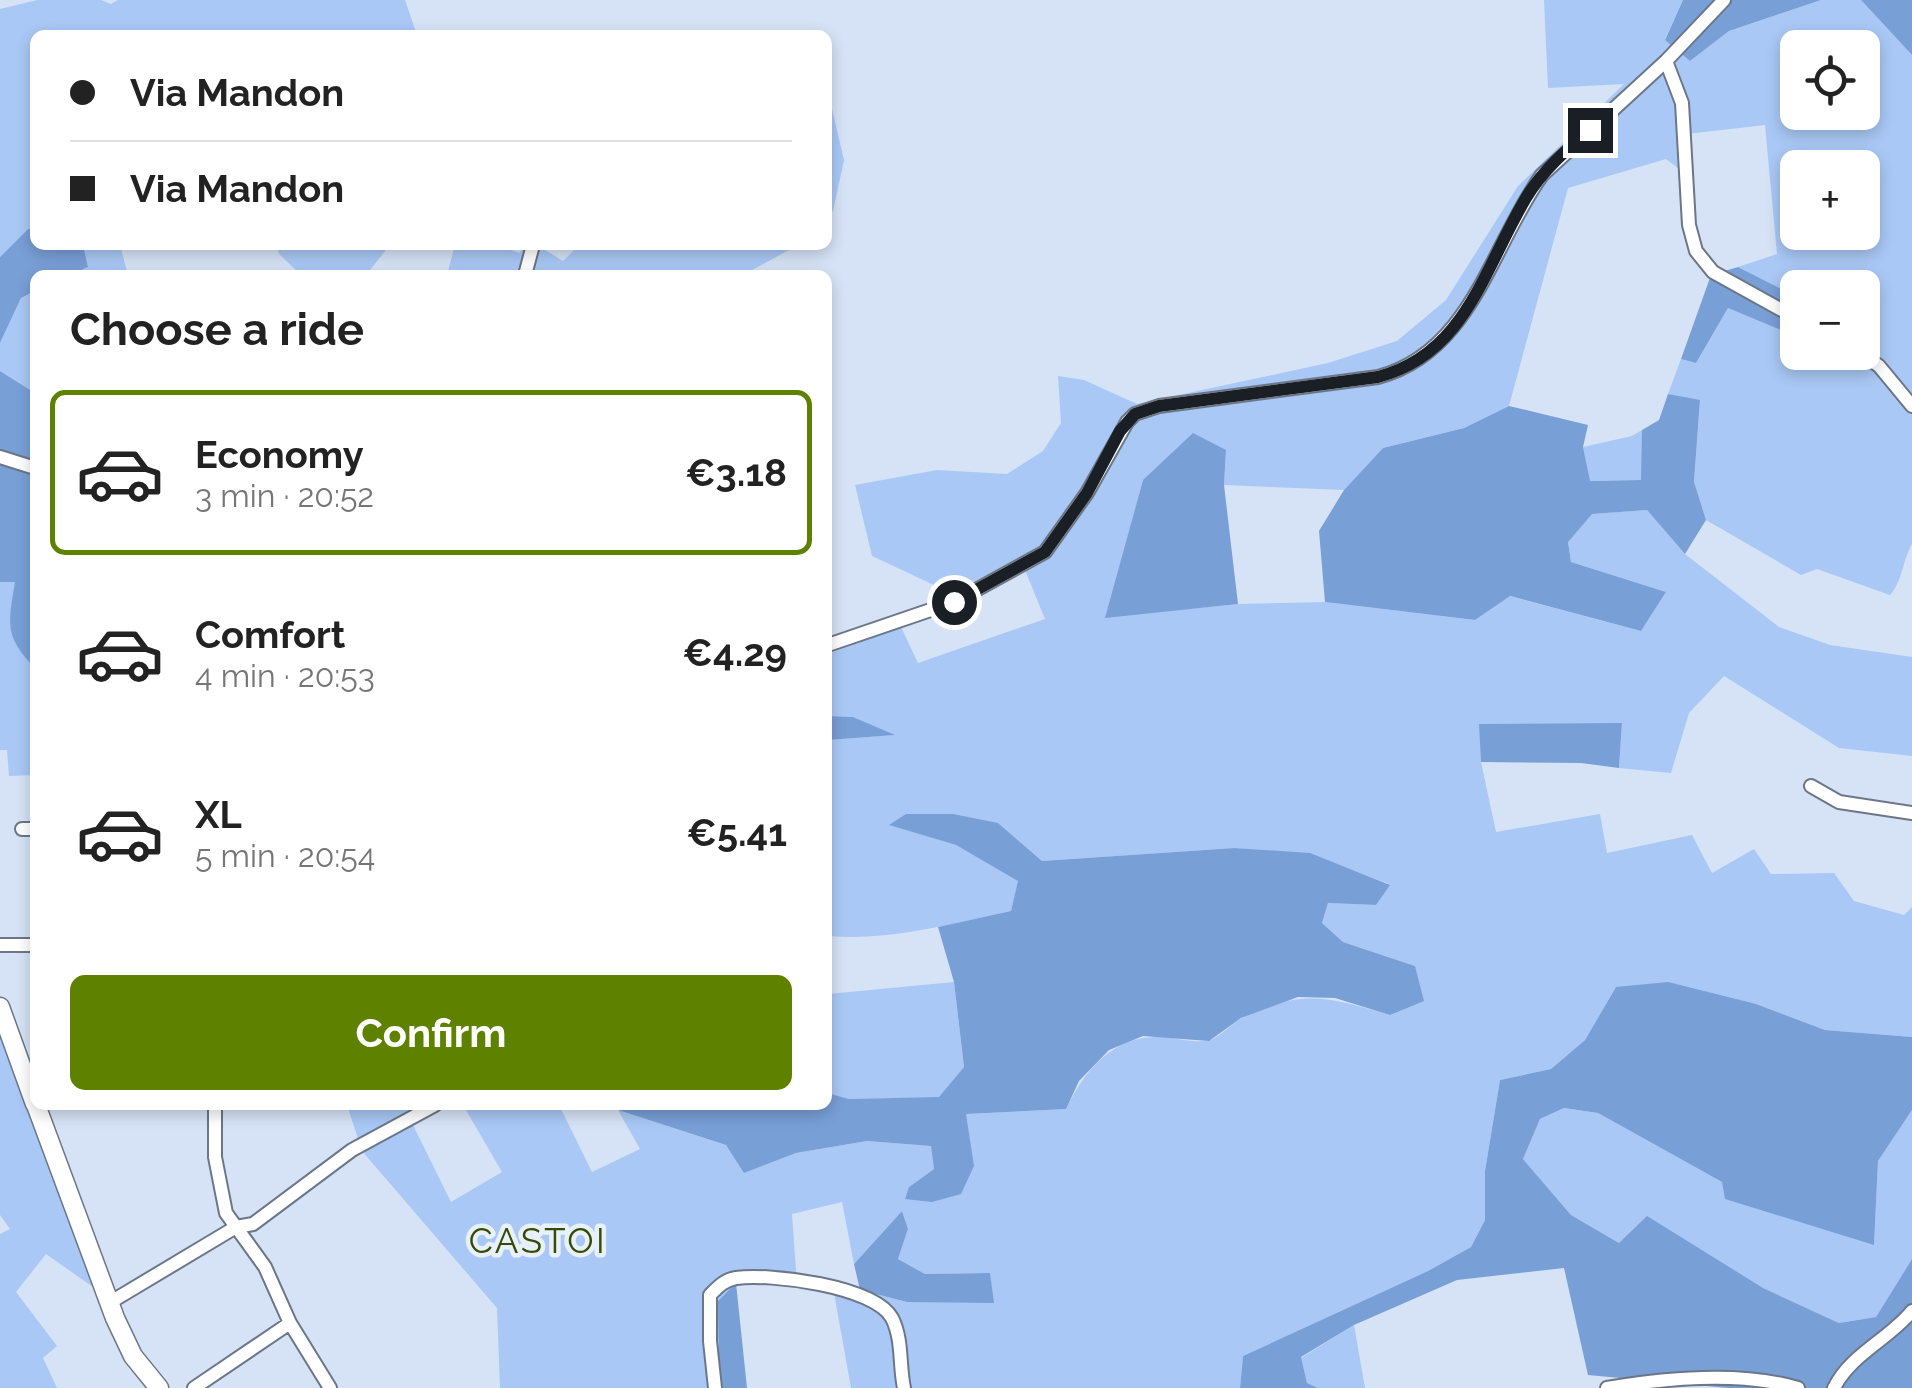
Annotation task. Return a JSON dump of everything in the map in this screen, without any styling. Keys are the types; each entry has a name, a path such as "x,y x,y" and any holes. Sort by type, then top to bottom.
{"street":[{"path":"832,644 954,602 1045,552 1087,493 1120,431 1135,414 1159,406 1378,377 1430,354 1466,312 1542,175 1666,61 1724,0"},
{"path":"1666,61 1682,103 1689,225 1696,251 1713,272 1780,308"},
{"path":"1880,367 1912,406"},
{"path":"0,457 30,466"},
{"path":"1810,786 1839,802 1912,813"},
{"path":"0,945 30,945"},
{"path":"0,1007 30,1090"},
{"path":"37,1110 109,1303 133,1356 160,1388"},
{"path":"214,1110 215,1158 226,1213 265,1267 290,1324 330,1388"},
{"path":"109,1303 236,1227 252,1224 352,1150 425,1110"},
{"path":"715,1388 710,1295 721,1284 736,1278 776,1278 864,1296 881,1306 891,1317 898,1336 904,1388"},
{"path":"1834,1388 1844,1368 1897,1329 1912,1311"},
{"path":"194,1388 290,1324"},
{"path":"1607,1388 1654,1380 1706,1378 1782,1383 1798,1388"}],"shaded area":[{"path":"37,0 101,0 111,4 118,0 405,0 415,30 30,30 30,228 0,257 0,9"},
{"path":"1544,0 1683,0 1665,39 1690,61 1729,31 1821,0 1861,0 1912,55 1912,544 1890,595 1817,569 1801,575 1706,520 1694,483 1700,401 1668,394 1681,359 1696,363 1728,308 1780,330 1780,370 1880,370 1880,270 1780,270 1780,288 1738,267 1777,254 1765,125 1678,135 1679,169 1666,159 1568,188 1509,406 1464,428 1383,448 1344,490 1224,485 1226,450 1143,480 1106,617 1238,604 1325,602 1475,620 1509,596 1641,631 1666,592 1571,562 1568,541 1591,514 1647,510 1685,554 1779,627 1830,645 1912,657 1912,756 1839,748 1724,676 1689,713 1671,773 1619,768 1622,724 1480,724 1481,762 1496,832 1600,814 1607,853 1692,835 1712,873 1754,849 1771,874 1834,873 1854,901 1904,915 1912,907 1912,1037 1825,1030 1756,1004 1616,987 1585,1040 1551,1069 1500,1080 1485,1171 1485,1220 1471,1247 1428,1271 1243,1356 1240,1388 851,1388 834,1293 860,1290 907,1302 993,1302 990,1273 925,1274 898,1259 908,1229 902,1211 854,1264 842,1202 792,1214 797,1285 736,1283 718,1311 719,1388 500,1388 497,1308 362,1151 349,1110 413,1110 407,1113 451,1202 502,1172 466,1110 561,1110 592,1172 640,1149 618,1110 726,1145 745,1172 796,1153 867,1141 932,1146 934,1169 909,1187 932,1202 966,1114 1066,1109 1093,1067 1131,1041 1164,1037 1210,1040 1242,1018 1298,999 1332,1000 1390,1015 1415,966 1343,942 1322,923 1328,903 1376,905 1389,884 1310,854 1234,848 1042,861 998,823 890,825 956,845 1019,880 1011,911 897,934 832,936 832,740 892,735 853,717 832,716 832,653 901,627 918,663 1045,619 1020,558 951,593 872,556 855,485 937,470 1007,474 1043,451 1061,423 1058,376 1084,380 1137,404 1328,363 1397,341 1446,300 1518,186 1624,84 1548,88"},
{"path":"1683,0 1821,0 1729,31 1690,61 1665,40"},
{"path":"1861,0 1912,0 1912,55"},
{"path":"832,109 844,160 832,212"},
{"path":"28,229 30,250 84,250 88,267 30,270 30,294 21,298 0,343 0,257"},
{"path":"84,250 121,250 127,270 81,270 88,267"},
{"path":"278,250 386,250 370,270 296,270"},
{"path":"454,250 545,250 563,261 574,250 789,250 752,270 448,270"},
{"path":"1738,267 1780,288 1780,330 1728,308 1696,363 1681,359 1711,275"},
{"path":"30,294 30,390 0,371 0,343 21,298"},
{"path":"0,371 30,390 30,662 11,629 15,582 0,582"},
{"path":"1668,394 1700,400 1694,482 1706,520 1685,554 1647,510 1592,514 1568,542 1571,562 1666,592 1641,631 1510,596 1475,620 1325,602 1319,531 1344,490 1383,448 1464,428 1509,406 1588,425 1583,447 1590,481 1641,480 1642,430 1659,420"},
{"path":"1642,430 1642,480 1589,481 1583,447"},
{"path":"1193,433 1226,450 1224,485 1238,604 1105,618 1143,480"},
{"path":"0,582 16,582 11,629 30,662 30,775 9,776 7,750 0,750"},
{"path":"832,716 853,717 895,735 832,740"},
{"path":"1622,723 1619,768 1581,763 1481,762 1479,724"},
{"path":"906,814 953,814 998,823 1042,861 1234,848 1310,853 1390,885 1376,905 1328,903 1322,923 1343,942 1415,966 1424,1001 1390,1015 1335,998 1298,997 1241,1018 1209,1041 1143,1036 1109,1050 1079,1081 1066,1109 966,1114 974,1166 961,1194 932,1202 905,1199 909,1187 934,1169 931,1146 867,1141 796,1153 744,1173 726,1145 618,1110 832,1110 832,1094 849,1099 939,1097 964,1067 954,982 938,927 1011,911 1018,881 956,845 889,825"},
{"path":"954,982 964,1067 939,1098 849,1099 832,1094 832,994"},
{"path":"1668,982 1756,1004 1825,1030 1912,1037 1912,1110 1878,1161 1874,1245 1725,1199 1722,1182 1598,1113 1564,1108 1540,1119 1523,1159 1571,1215 1619,1243 1647,1216 1763,1288 1839,1323 1876,1317 1912,1259 1912,1388 1728,1388 1588,1375 1564,1268 1457,1280 1354,1325 1301,1357 1307,1383 1318,1388 1240,1388 1243,1356 1428,1271 1471,1247 1485,1220 1485,1171 1500,1080 1551,1069 1585,1040 1616,987"},
{"path":"0,1023 103,1294 46,1254 16,1292 57,1346 43,1358 57,1388 0,1388 0,1234 10,1229 0,1215"},
{"path":"1564,1108 1598,1113 1722,1182 1874,1244 1878,1161 1912,1110 1912,1259 1876,1317 1839,1323 1763,1288 1619,1243 1571,1215 1523,1159 1540,1119"},
{"path":"902,1211 908,1229 898,1259 925,1274 990,1273 994,1303 907,1302 860,1290 854,1264"},
{"path":"736,1283 747,1388 719,1388 718,1311 714,1305"},
{"path":"1354,1325 1365,1388 1318,1388 1307,1383 1301,1358"}],"district":[{"name":"CASTOI","path":"538,1240"}],"route":[{"path":"954,602 1052,546 1087,493 1120,431 1135,414 1159,406 1378,377 1430,354 1466,312 1542,175 1590,130"}]}
